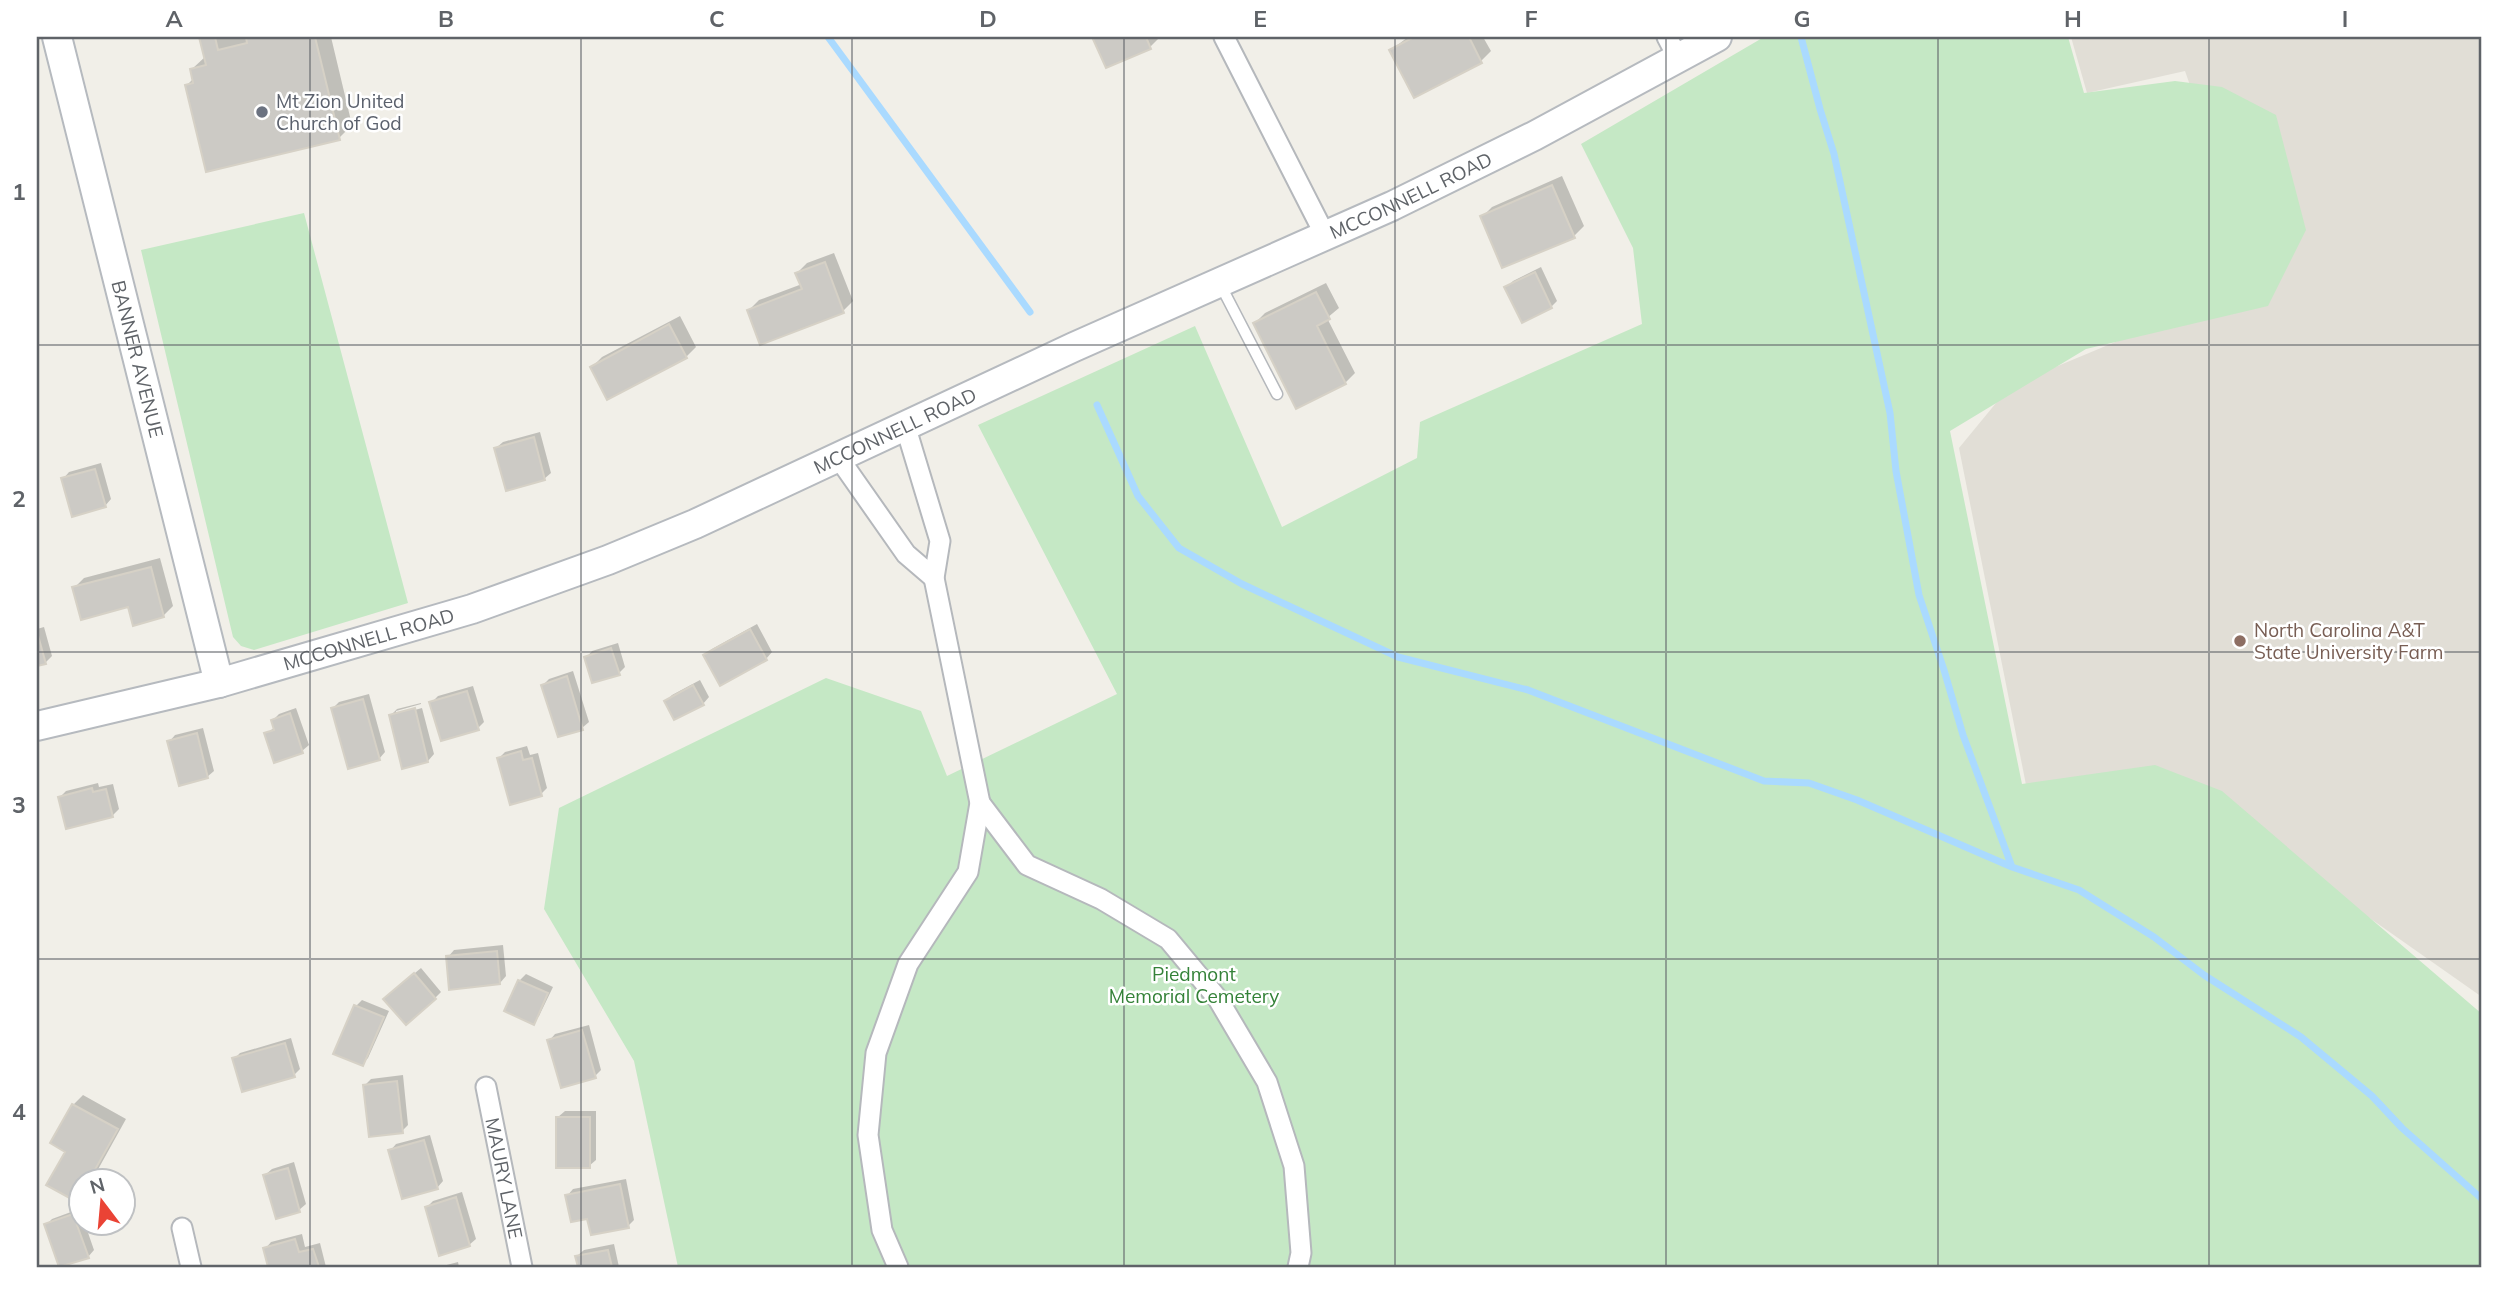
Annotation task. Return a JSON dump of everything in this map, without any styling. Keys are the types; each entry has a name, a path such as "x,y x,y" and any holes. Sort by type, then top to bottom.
{"street":[{"name":"BANNER AVENUE","path":"57,37 219,683"},
{"path":"1224,37 1326,236"},
{"name":"MCCONNELL ROAD","path":"37,726 219,683 521,593 608,560 695,524 1074,347 1326,236 1522,141 1673,47 1717,37"},
{"path":"898,1267 882,1230 868,1135 876,1053 908,964 968,872 980,803 934,578 940,541 905,425"},
{"path":"838,457 906,554 934,578"},
{"path":"980,803 1027,865 1101,899 1168,939 1218,999 1266,1082 1294,1166 1301,1253 1298,1267"},
{"name":"MAURY LANE","path":"486,1087 523,1267"},
{"path":"182,1228 191,1267"}],"lane":[{"path":"1220,284 1278,394"}],"shaded area":[{"name":"North Carolina A&T State University Farm","path":"2071,37 2482,37 2482,997 2250,834 2036,835 1959,448 2010,386 2259,282 2185,71 2087,93"}],"green space":[{"name":"Piedmont Memorial Cemetery","path":"1764,37 2068,37 2084,93 2175,81 2222,87 2276,115 2306,230 2268,306 2086,349 1950,431 2022,784 2155,765 2222,791 2482,1014 2482,1267 678,1267 634,1061 544,909 559,808 826,678 921,711 947,776 1117,694 978,425 1195,326 1282,527 1417,458 1420,422 1642,324 1633,248 1581,144"},
{"path":"304,213 408,603 254,650 241,646 233,637 141,250"}],"building":[{"name":"Mt Zion United Church of God","path":"199,37 215,37 218,50 247,43 246,37 315,37 340,140 206,172 185,85 193,83 190,69 206,65"},
{"path":"1092,37 1146,37 1151,49 1106,68"},
{"path":"1414,37 1469,37 1482,63 1414,98 1389,50"},
{"path":"1552,185 1575,238 1502,268 1480,216"},
{"path":"825,262 844,313 760,345 747,310 802,289 795,273"},
{"path":"1535,272 1552,308 1522,323 1504,287"},
{"path":"1316,292 1330,319 1317,326 1346,384 1296,409 1253,323"},
{"path":"669,324 687,358 607,400 590,367"},
{"path":"534,437 545,480 506,491 494,448"},
{"path":"95,469 106,507 72,517 61,478"},
{"path":"151,567 164,617 133,626 128,607 81,620 72,587"},
{"path":"750,629 767,660 720,686 703,655"},
{"path":"37,632 46,664 37,666"},
{"path":"611,648 620,675 592,683 584,657"},
{"path":"567,676 583,730 558,737 541,685"},
{"path":"693,685 704,705 674,720 664,701"},
{"path":"467,691 479,730 441,741 429,702"},
{"path":"363,699 380,760 348,769 331,708"},
{"path":"415,708 428,762 402,769 389,715"},
{"path":"290,713 303,753 274,763 264,733 274,730 271,720"},
{"path":"197,733 208,778 179,786 167,741"},
{"path":"521,751 523,760 532,758 542,796 510,805 497,758"},
{"path":"92,788 93,792 106,789 113,817 66,829 58,797"},
{"path":"497,951 500,984 449,990 446,956"},
{"path":"414,973 436,999 406,1025 383,999"},
{"path":"518,980 548,993 534,1025 504,1011"},
{"path":"354,1005 384,1017 363,1066 333,1054"},
{"path":"582,1030 596,1078 561,1088 547,1040"},
{"path":"285,1043 295,1077 242,1092 232,1058"},
{"path":"397,1081 403,1133 369,1137 363,1085"},
{"path":"72,1104 118,1129 96,1168 66,1168 66,1196 46,1185 65,1152 50,1143"},
{"path":"556,1117 590,1117 590,1168 556,1168"},
{"path":"424,1140 438,1189 402,1199 388,1150"},
{"path":"288,1168 300,1212 276,1219 263,1175"},
{"path":"620,1184 629,1228 591,1235 587,1219 571,1222 565,1195"},
{"path":"456,1197 470,1246 439,1256 425,1207"},
{"path":"66,1216 66,1238 82,1238 89,1258 59,1267 44,1224"},
{"path":"295,1239 299,1252 313,1249 319,1267 268,1267 263,1248"},
{"path":"608,1250 612,1267 578,1267 575,1256"}],"waterway":[{"path":"828,37 1030,312"},
{"path":"1801,37 1834,154 1890,413 1896,471 1919,595 1963,735 2012,867"},
{"path":"1097,405 1138,496 1179,548 1242,584 1398,657 1528,690 1764,781 1809,783 1857,800 2012,867 2079,890 2154,937 2204,975 2301,1037 2372,1096 2402,1128 2482,1199"}],"place":[{"name":"Mt Zion United Church of God","path":"262,112"},
{"name":"North Carolina A&T State University Farm","path":"2240,641"}]}
